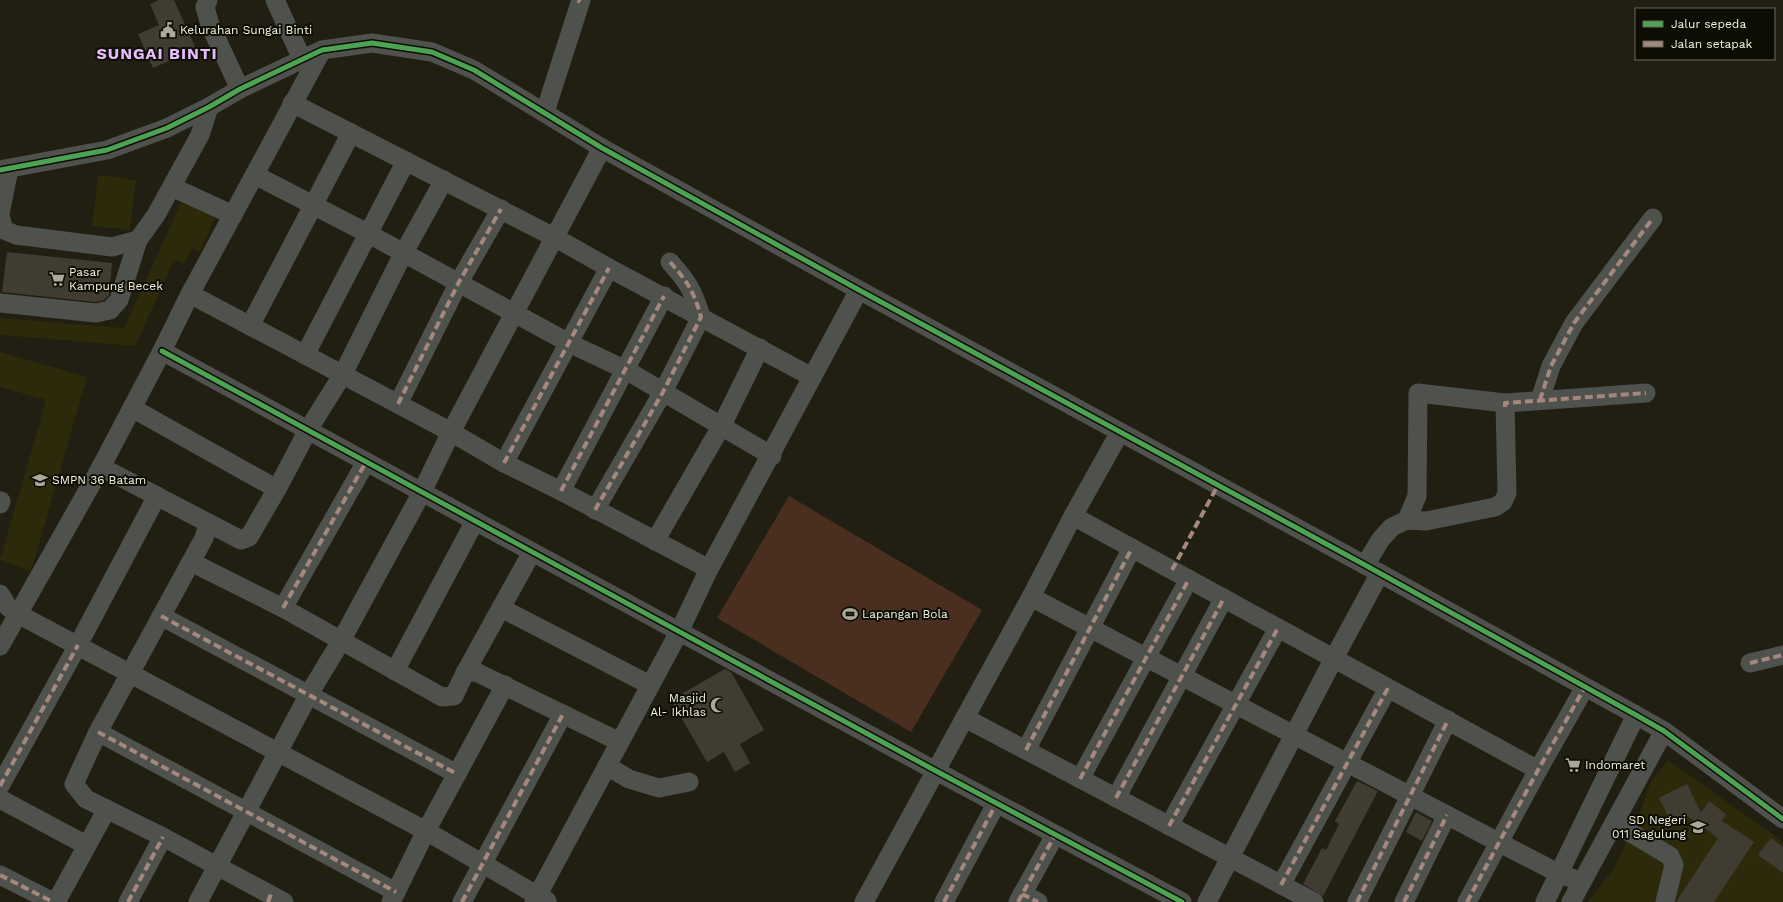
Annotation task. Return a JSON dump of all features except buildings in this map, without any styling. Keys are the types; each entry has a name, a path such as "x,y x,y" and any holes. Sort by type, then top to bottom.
{"street":[{"path":"208,0 205,8 210,25 240,88"},
{"path":"275,0 302,59"},
{"path":"545,112 580,1"},
{"path":"138,240 112,247 16,235 1,226 4,169 107,150 167,128 209,107 240,88 322,50 372,43 432,52 474,70 602,148 859,290 1373,569 1636,715 1664,731 1783,819"},
{"path":"0,646 101,467 162,352 190,294 322,50"},
{"path":"292,103 501,209 812,377"},
{"path":"0,302 96,313 110,310 119,300 138,240 156,215 200,135 209,107"},
{"path":"250,326 350,133"},
{"path":"198,902 309,694 341,641 422,492 450,432 602,148"},
{"path":"305,355 406,161"},
{"path":"255,175 369,234 403,254 459,282 569,343 626,370 722,425 772,456"},
{"path":"101,467 241,540 249,537 277,490 308,430 343,374 403,254 444,180"},
{"path":"172,187 233,215"},
{"path":"398,404 459,282 501,209"},
{"path":"1540,400 1551,366 1574,323 1653,218"},
{"path":"595,510 663,392 701,317 694,294 684,277 670,262"},
{"path":"504,463 609,268"},
{"path":"0,594 8,607 18,614 426,831 540,900 607,766 679,632 709,569 772,456 812,377 859,290"},
{"path":"190,294 343,374 504,463 561,491 709,569"},
{"path":"561,491 664,296"},
{"path":"655,541 722,425 760,348"},
{"path":"162,352 996,804 1182,902"},
{"path":"1407,520 1417,496 1418,393 1505,403 1646,393"},
{"path":"1208,902 1334,658 1373,569 1381,539 1392,528 1407,520 1426,521 1495,507 1503,502 1507,493 1505,403"},
{"path":"132,408 277,490"},
{"path":"864,902 1120,432"},
{"path":"283,608 366,462"},
{"path":"0,786 78,645 157,496"},
{"path":"1073,516 1538,770"},
{"path":"395,670 476,521"},
{"path":"208,524 204,538 98,732 74,784 86,799 163,837 274,899"},
{"path":"1026,750 1132,548"},
{"path":"191,562 283,608 442,697 454,696 500,608 532,552"},
{"path":"1080,779 1189,579"},
{"path":"1031,597 1411,797 1558,873 1582,882"},
{"path":"1116,798 1224,598"},
{"path":"500,608 650,685"},
{"path":"161,616 457,774"},
{"path":"1169,826 1278,628"},
{"path":"1750,663 1783,655"},
{"path":"465,673 476,672 506,685 620,742"},
{"path":"98,732 247,812 394,897 426,831 506,685"},
{"path":"1467,902 1538,770 1585,687"},
{"path":"1281,885 1388,688"},
{"path":"462,902 563,714"},
{"path":"1545,902 1558,873 1597,799 1636,715"},
{"path":"965,718 1314,902"},
{"path":"1357,902 1411,797 1448,720"},
{"path":"1571,902 1664,731"},
{"path":"607,766 630,779 659,788 689,782"},
{"path":"0,799 86,845"},
{"path":"1597,799 1670,856 1674,865 1664,902"},
{"path":"944,902 996,804"},
{"path":"0,875 54,902 107,809"},
{"path":"1404,902 1447,815"},
{"path":"1026,899 1055,835"},
{"path":"128,902 163,837"}],"shaded area":[{"name":"Pasar Kampung Becek","path":"98,175 136,180 130,230 92,226"},
{"name":"Pasar Kampung Becek","path":"184,196 218,211 200,252 192,248 185,264 174,260 135,346 0,335 0,318 124,328"},
{"name":"SMPN 36 Batam","path":"0,352 87,377 31,571 0,560 46,400 0,387"},
{"name":"Lapangan Bola","path":"789,496 982,610 911,732 717,618"},
{"name":"SD Negeri 011 Sagulung","path":"1668,760 1783,842 1783,902 1588,902 1615,866 1641,811 1650,783"}],"marked path":[{"path":"398,404 459,282 501,209"},
{"path":"1540,400 1551,366 1574,323 1653,218"},
{"path":"595,510 663,392 701,317 690,288 670,262"},
{"path":"504,463 609,268"},
{"path":"561,491 664,296"},
{"path":"1505,407 1505,403 1646,393"},
{"path":"283,608 366,462"},
{"path":"1172,570 1218,485"},
{"path":"1026,750 1132,548"},
{"path":"1080,779 1189,579"},
{"path":"1116,798 1224,598"},
{"path":"161,616 457,774"},
{"path":"1169,826 1278,628"},
{"path":"0,786 78,645"},
{"path":"1750,663 1783,655"},
{"path":"1467,902 1538,770 1585,687"},
{"path":"1281,885 1388,688"},
{"path":"462,902 563,714"},
{"path":"1357,902 1448,720"},
{"path":"98,732 396,892"},
{"path":"944,902 996,804"},
{"path":"1404,902 1447,815"},
{"path":"1018,902 1055,835"},
{"path":"128,902 163,837"},
{"path":"0,875 53,902"},
{"path":"268,902 271,894"},
{"path":"1022,894 1038,902"}],"cycle path":[{"path":"0,170 107,150 167,128 209,107 240,89 322,50 372,43 432,52 474,70 602,148 859,290 1365,565 1636,715 1664,731 1783,819"},
{"path":"162,351 936,771 1182,902"}],"place":[{"name":"Kelurahan Sungai Binti","path":"168,30"},
{"name":"Pasar Kampung Becek","path":"57,279"},
{"name":"SMPN 36 Batam","path":"40,480"},
{"name":"Lapangan Bola","path":"850,614"},
{"name":"Masjid Al- Ikhlas","path":"718,705"},
{"name":"Indomaret","path":"1573,765"},
{"name":"SD Negeri 011 Sagulung","path":"1698,827"}],"district":[{"name":"SUNGAI BINTI","path":"157,53"}]}
